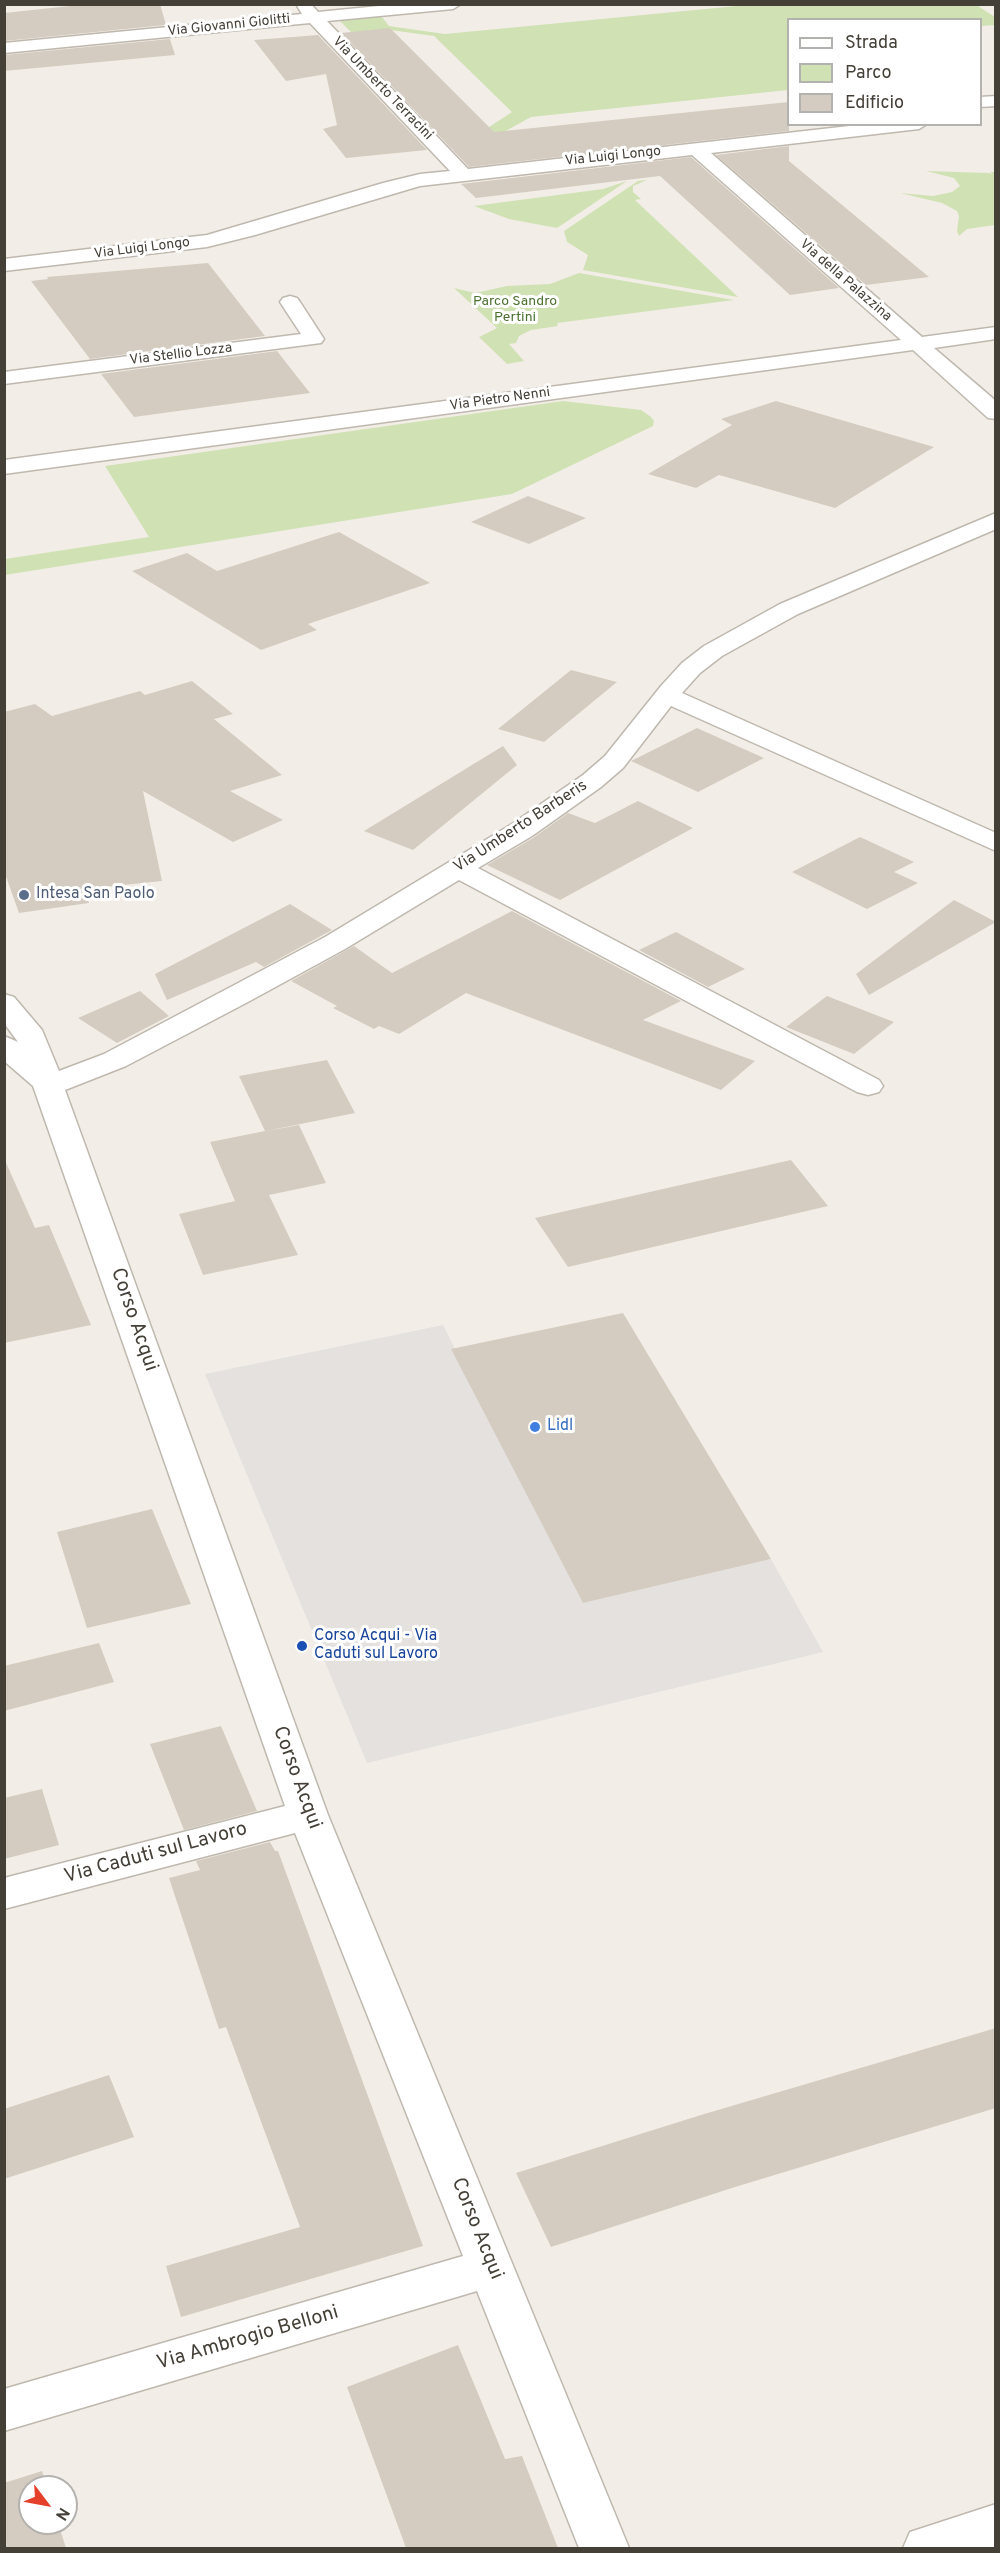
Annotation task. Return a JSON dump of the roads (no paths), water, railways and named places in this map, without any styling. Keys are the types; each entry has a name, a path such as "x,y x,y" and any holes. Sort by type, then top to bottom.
{"street":[{"name":"Via Giovanni Giolitti","path":"4,36 311,8 453,4"},
{"name":"Via Giovanni Giolitti","path":"4,48 311,8"},
{"name":"Via Umberto Terracini","path":"311,8 463,174"},
{"name":"Via Luigi Longo","path":"311,211 304,206 309,198 328,190 449,159 787,123"},
{"name":"Via Luigi Longo","path":"4,265 207,241 390,187 463,174 900,126"},
{"name":"Via della Palazzina","path":"694,148 895,325"},
{"name":"Via Stellio Lozza","path":"4,378 314,339 290,302"},
{"name":"Via Pietro Nenni","path":"872,328 895,325 917,333"},
{"name":"Via Pietro Nenni","path":"4,467 917,333 996,333"},
{"path":"917,333 996,413"},
{"name":"Via Umberto Barberis","path":"50,1085 115,1060 335,943 522,830 614,762 691,668 713,651 781,613 996,520"},
{"path":"667,695 996,843"},
{"path":"459,868 868,1086"},
{"name":"Corso Acqui","path":"4,1003 31,1036 308,1815 604,2548"},
{"path":"4,1045 50,1085"},
{"name":"Via Caduti sul Lavoro","path":"4,1894 308,1815"},
{"name":"Via Ambrogio Belloni","path":"4,2410 492,2267"},
{"path":"928,2548 996,2526"}],"place":[{"name":"Intesa San Paolo","path":"24,895"},
{"name":"Lidl","path":"535,1427"},
{"name":"Corso Acqui - Via Caduti sul Lavoro","path":"302,1646"}],"park label":[{"name":"Parco Sandro Pertini","path":"515,310"}]}
